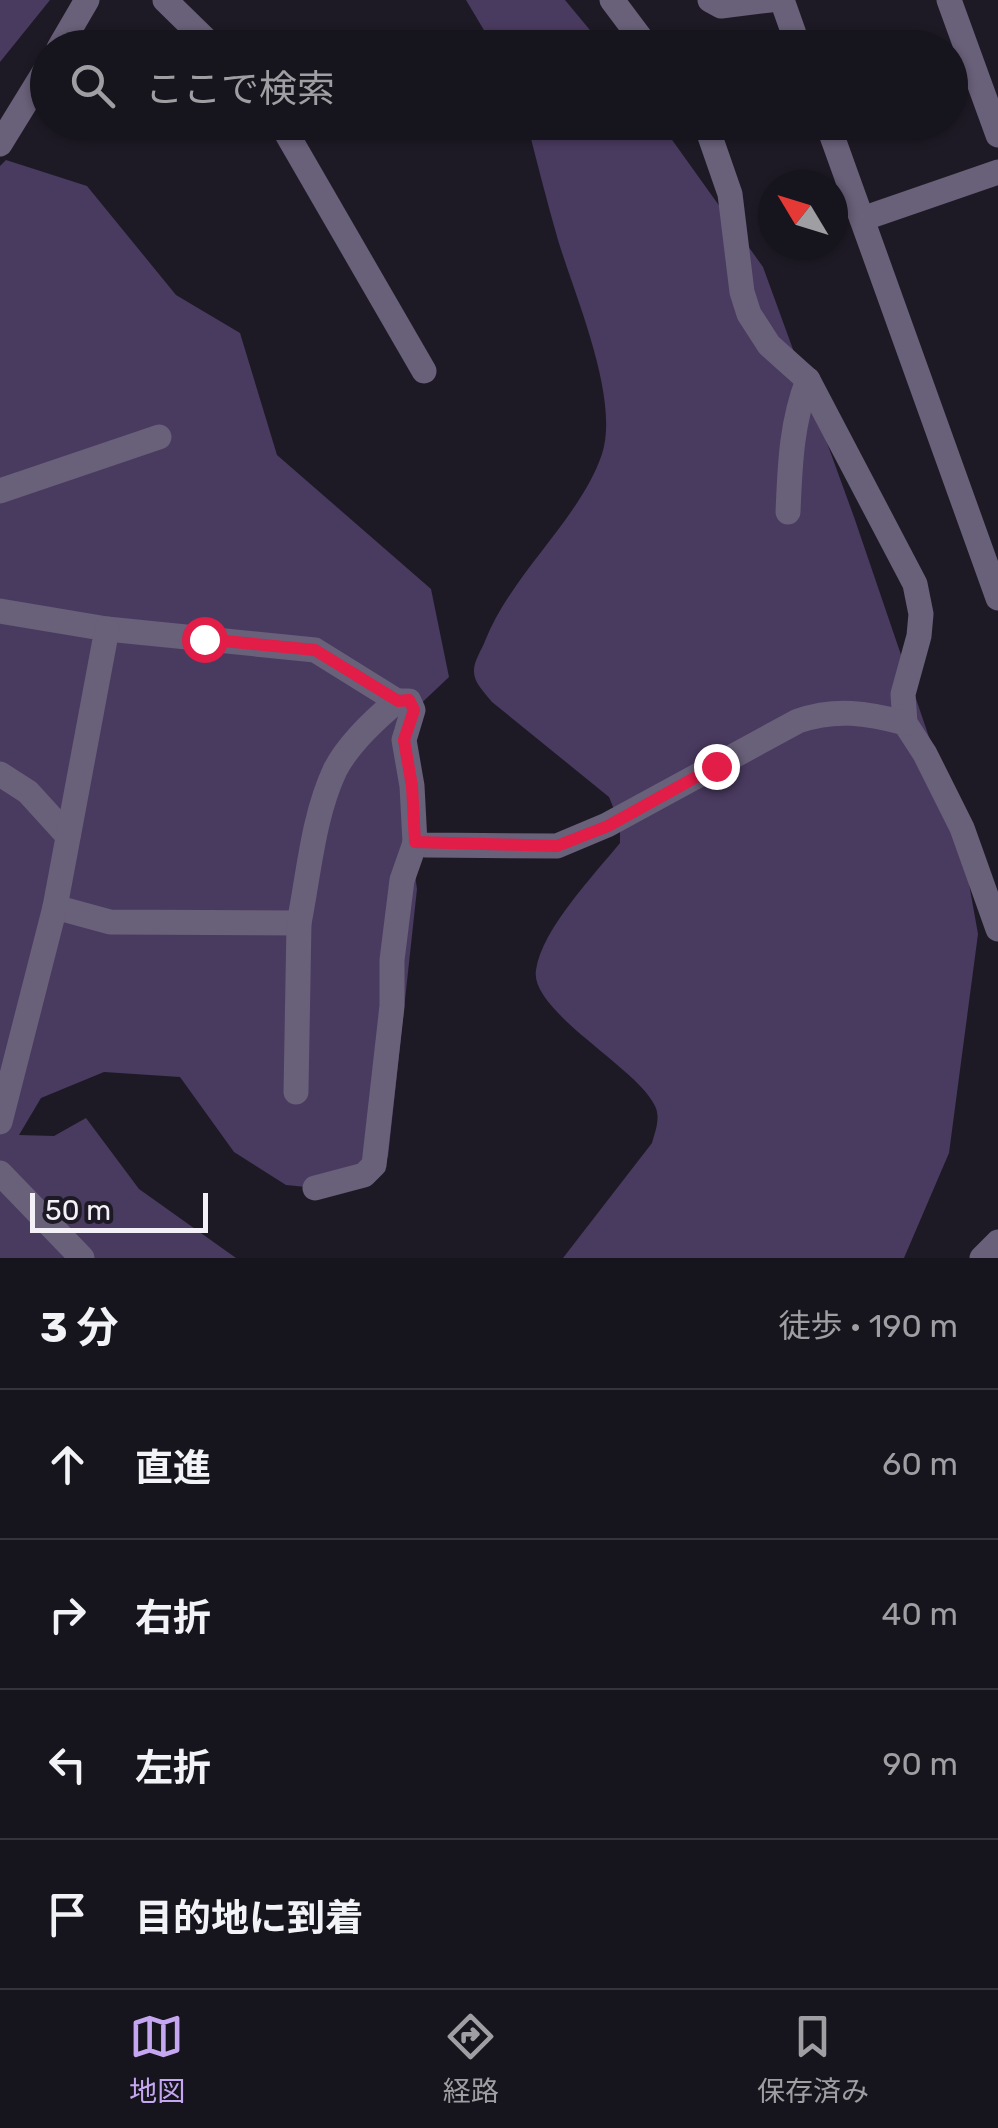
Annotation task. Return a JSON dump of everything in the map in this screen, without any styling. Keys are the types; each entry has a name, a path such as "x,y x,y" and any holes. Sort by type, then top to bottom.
{"street":[{"path":"69,30 87,0"},
{"path":"165,0 196,30"},
{"path":"612,0 634,30"},
{"path":"710,0 721,6 770,0"},
{"path":"782,0 793,30"},
{"path":"949,0 960,30"},
{"path":"968,52 998,135"},
{"path":"0,144 30,95"},
{"path":"290,140 424,370"},
{"path":"711,140 730,194 742,292 749,314 769,344 808,380 915,584 921,614 920,636 903,694 905,723 962,828 998,928"},
{"path":"833,140 998,598"},
{"path":"862,219 998,172"},
{"path":"788,512 790,449 808,380"},
{"path":"0,491 159,437"},
{"path":"0,611 107,628 315,650 398,701"},
{"path":"0,1122 56,907 107,628"},
{"path":"296,1092 299,922 320,814 336,768 368,726 398,701 409,700 414,710 404,740 412,786 415,842 402,880 374,1165 364,1175 315,1188"},
{"path":"415,842 557,846 608,826 798,721 821,713 864,712 905,723"},
{"path":"0,774 28,792 68,836"},
{"path":"56,907 110,922 299,922"},
{"path":"0,1174 82,1258"},
{"path":"982,1258 998,1242"}],"shaded area":[{"path":"0,0 50,0 0,62"},
{"path":"466,0 565,0 590,30 484,30"},
{"path":"532,140 672,140 763,267 958,822 978,934 949,1153 904,1258 563,1258 652,1143 657,1115 645,1091 566,1021 538,986 536,970 548,937 570,903 620,843 620,824 609,797 492,702 474,674 497,616 578,501 602,454 606,431 600,377"},
{"path":"6,160 87,186 176,295 240,333 277,455 431,589 449,677 394,729 417,889 388,1157 337,1190 286,1185 234,1152 180,1077 104,1072 41,1098 19,1135 54,1136 86,1118 139,1189 236,1258 0,1258 0,166"}],"route":[{"path":"204,639 315,650 398,701 409,700 414,710 404,740 412,786 415,842 426,845 557,846 608,826 716,766"}]}
